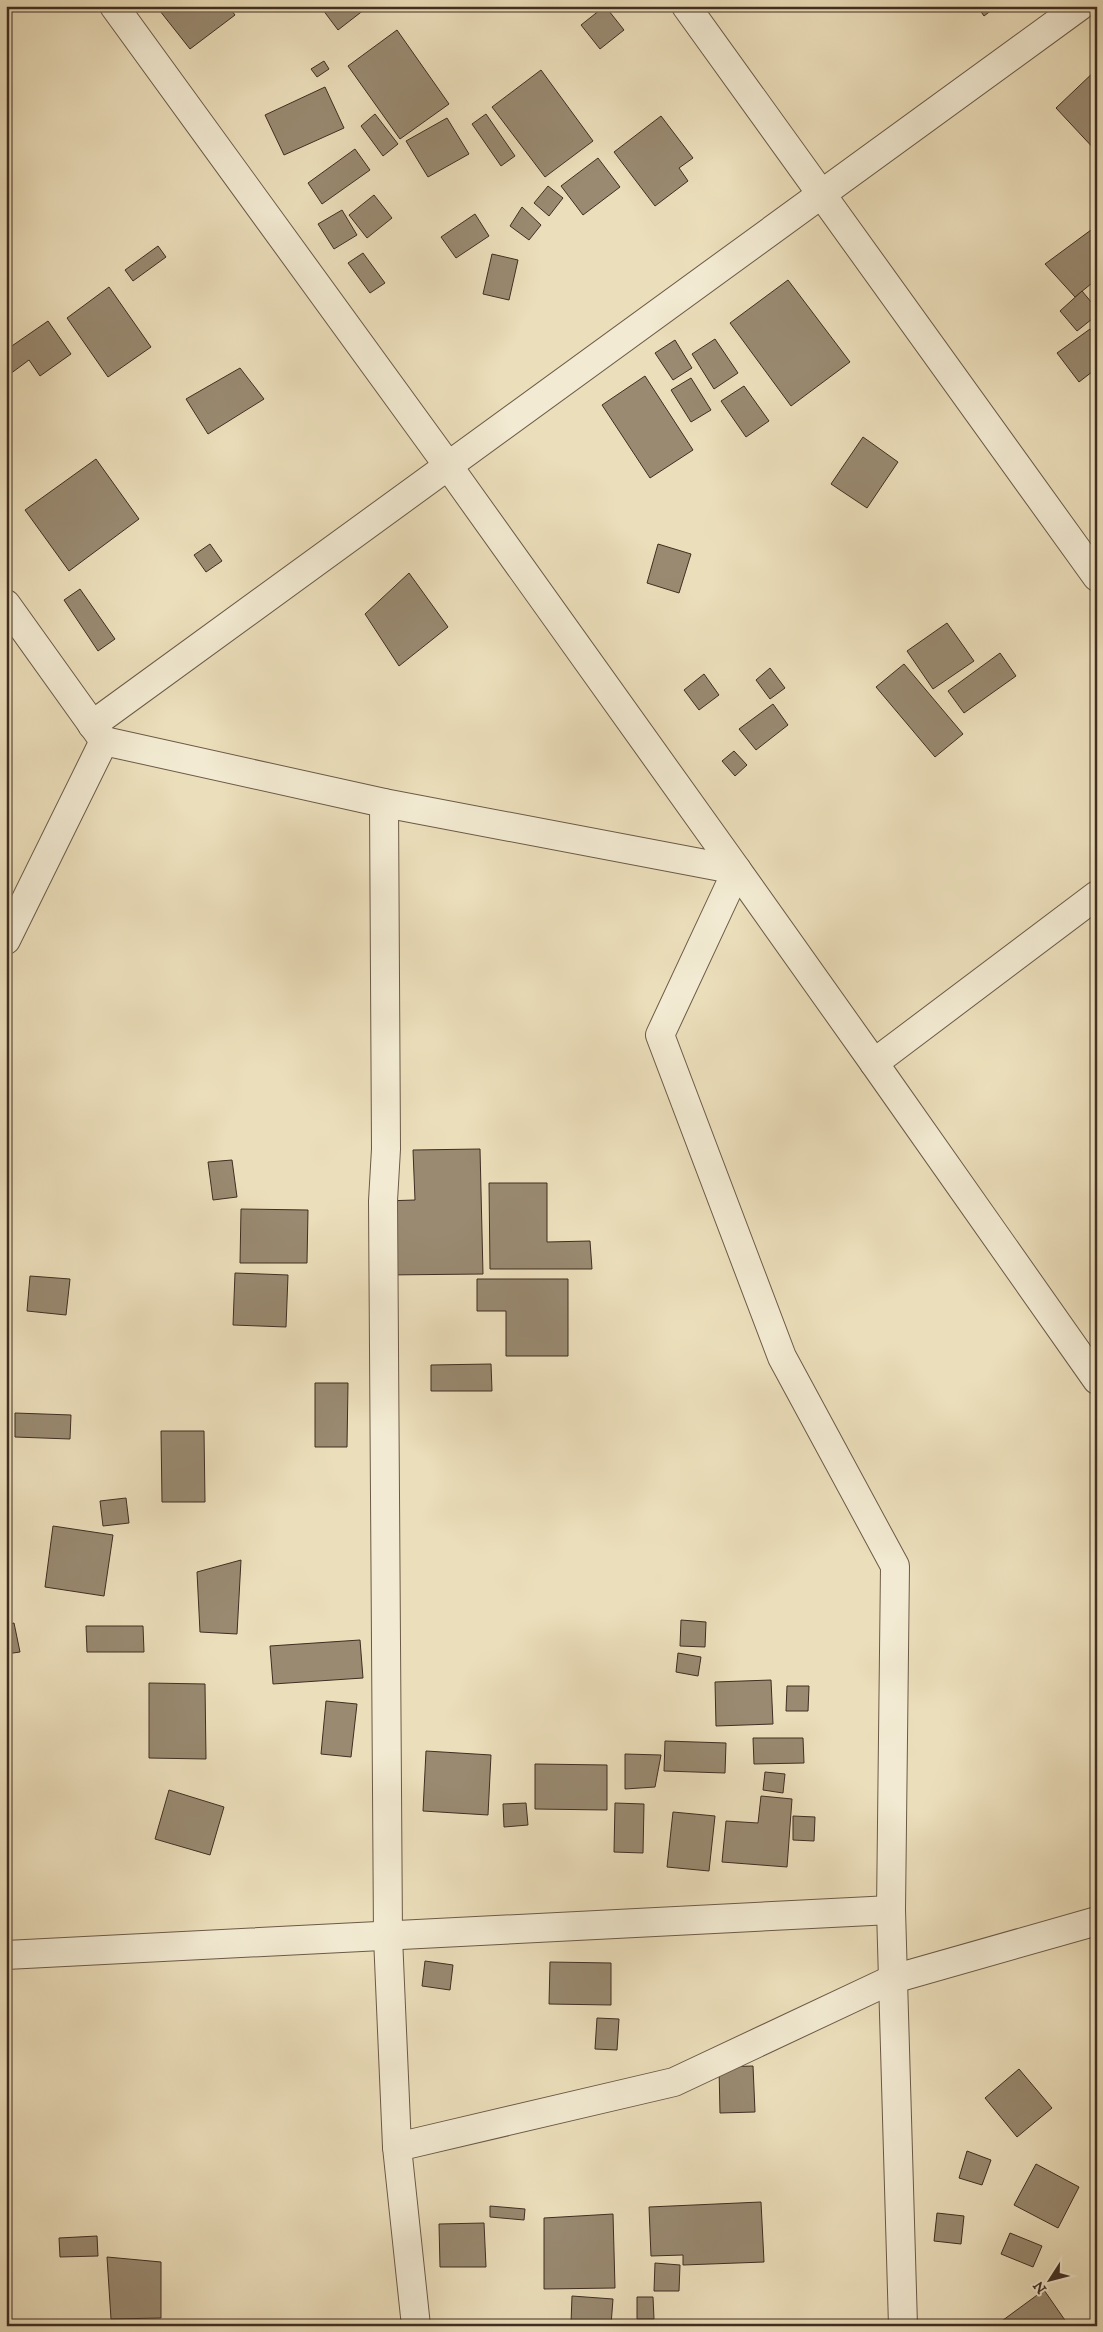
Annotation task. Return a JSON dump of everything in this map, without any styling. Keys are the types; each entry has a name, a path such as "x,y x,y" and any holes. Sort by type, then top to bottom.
{"street":[{"path":"114,6 449,467 874,1063 1097,1380"},
{"path":"686,6 821,196 1097,576"},
{"path":"6,940 98,733 449,467 1080,6"},
{"path":"6,604 98,733 384,803 737,870"},
{"path":"384,803 386,1149 383,1201 388,1937 397,2147 416,2326"},
{"path":"737,870 660,1035 782,1357 895,1566 891,1910 903,2326"},
{"path":"874,1063 1097,895"},
{"path":"6,1955 891,1910"},
{"path":"397,2147 674,2082 893,1980 1097,1921"}],"building":[{"path":"166,6 228,6 235,15 190,49 160,11"},
{"path":"320,6 369,6 338,30"},
{"path":"605,6 624,30 600,49 581,25"},
{"path":"977,6 997,6 984,16"},
{"path":"397,30 449,104 400,139 348,66"},
{"path":"324,61 329,69 317,77 311,69"},
{"path":"1097,69 1097,152 1056,108"},
{"path":"541,70 593,141 545,177 492,107"},
{"path":"325,87 344,128 284,155 265,115"},
{"path":"375,114 398,144 383,156 361,126"},
{"path":"486,114 515,156 501,166 472,124"},
{"path":"661,116 693,158 679,168 688,181 655,206 614,152"},
{"path":"447,118 469,154 428,177 406,141"},
{"path":"355,149 370,170 322,204 308,183"},
{"path":"598,158 620,187 583,215 561,186"},
{"path":"548,186 563,198 549,216 534,203"},
{"path":"374,195 392,218 367,238 349,215"},
{"path":"522,207 541,225 529,240 510,226"},
{"path":"342,210 357,235 334,249 318,224"},
{"path":"475,214 489,236 456,258 441,237"},
{"path":"1091,230 1097,239 1097,279 1075,297 1045,264"},
{"path":"158,246 166,257 133,281 125,270"},
{"path":"363,253 385,283 370,293 348,263"},
{"path":"492,254 518,260 509,300 483,294"},
{"path":"788,280 850,362 791,406 730,323"},
{"path":"109,287 151,347 108,377 67,318"},
{"path":"1082,291 1097,309 1097,315 1077,331 1060,311"},
{"path":"48,321 71,354 40,376 29,360 6,377 6,350"},
{"path":"1090,329 1097,339 1097,368 1079,382 1057,353"},
{"path":"715,339 738,373 714,389 692,354"},
{"path":"675,340 692,368 673,380 655,353"},
{"path":"240,368 264,399 208,434 186,399"},
{"path":"645,376 693,450 650,478 602,405"},
{"path":"691,378 711,410 691,422 671,390"},
{"path":"744,386 769,421 746,437 721,401"},
{"path":"863,437 898,462 867,508 831,484"},
{"path":"96,459 139,519 69,571 25,510"},
{"path":"210,544 222,561 206,572 194,555"},
{"path":"658,544 691,554 679,593 647,583"},
{"path":"409,573 448,627 399,666 365,614"},
{"path":"80,589 115,639 98,651 64,600"},
{"path":"947,623 974,661 933,689 907,651"},
{"path":"1000,653 1016,676 964,713 948,691"},
{"path":"904,664 963,734 935,757 876,687"},
{"path":"770,668 785,688 770,699 756,680"},
{"path":"704,674 719,695 699,710 684,690"},
{"path":"773,704 788,725 756,750 739,729"},
{"path":"734,751 747,765 735,776 722,761"},
{"path":"480,1149 483,1274 385,1275 383,1201 415,1200 413,1150"},
{"path":"232,1160 237,1197 213,1200 208,1162"},
{"path":"489,1183 547,1183 547,1242 590,1241 592,1269 490,1269"},
{"path":"241,1209 308,1210 307,1263 240,1263"},
{"path":"235,1273 288,1275 286,1327 233,1325"},
{"path":"30,1276 70,1279 66,1315 27,1311"},
{"path":"477,1279 568,1279 568,1356 506,1356 506,1311 477,1311"},
{"path":"491,1364 492,1391 431,1391 431,1365"},
{"path":"315,1383 348,1383 347,1447 315,1447"},
{"path":"15,1413 71,1415 70,1439 15,1437"},
{"path":"161,1431 204,1431 205,1502 162,1502"},
{"path":"126,1498 129,1523 103,1526 100,1501"},
{"path":"53,1526 113,1535 104,1596 45,1587"},
{"path":"241,1560 237,1634 200,1632 197,1572"},
{"path":"681,1620 706,1622 705,1647 680,1646"},
{"path":"14,1623 20,1652 6,1654 6,1625"},
{"path":"86,1626 143,1626 144,1652 87,1652"},
{"path":"360,1640 363,1678 273,1684 270,1646"},
{"path":"678,1653 701,1657 698,1676 676,1672"},
{"path":"771,1680 773,1724 716,1726 715,1682"},
{"path":"149,1683 205,1684 206,1759 149,1758"},
{"path":"787,1686 809,1686 808,1711 786,1711"},
{"path":"326,1701 357,1704 351,1757 321,1754"},
{"path":"753,1738 803,1738 804,1763 754,1764"},
{"path":"665,1741 726,1743 725,1773 664,1771"},
{"path":"426,1751 491,1755 488,1815 423,1811"},
{"path":"625,1754 661,1755 655,1787 625,1789"},
{"path":"535,1764 607,1765 607,1810 535,1809"},
{"path":"765,1772 785,1774 783,1793 763,1790"},
{"path":"169,1790 224,1807 210,1855 155,1839"},
{"path":"761,1796 792,1799 787,1867 722,1862 726,1821 758,1823"},
{"path":"526,1803 528,1825 504,1827 503,1804"},
{"path":"615,1803 644,1804 643,1853 614,1852"},
{"path":"673,1812 715,1816 709,1871 667,1867"},
{"path":"793,1816 815,1817 814,1841 793,1840"},
{"path":"425,1961 453,1965 450,1990 422,1986"},
{"path":"550,1962 611,1963 611,2005 549,2004"},
{"path":"597,2018 619,2019 617,2050 595,2049"},
{"path":"753,2066 755,2112 720,2113 719,2067"},
{"path":"1019,2069 1052,2108 1017,2137 985,2098"},
{"path":"967,2151 991,2160 982,2185 959,2178"},
{"path":"1036,2164 1079,2187 1058,2228 1014,2205"},
{"path":"761,2202 764,2262 683,2265 683,2255 651,2256 649,2207"},
{"path":"490,2206 525,2209 524,2220 490,2217"},
{"path":"937,2213 964,2216 961,2244 934,2241"},
{"path":"613,2214 615,2288 544,2289 544,2218"},
{"path":"484,2223 486,2267 440,2267 439,2224"},
{"path":"1010,2233 1042,2246 1033,2267 1001,2254"},
{"path":"97,2236 98,2256 60,2257 59,2238"},
{"path":"107,2257 161,2262 161,2318 111,2319"},
{"path":"655,2263 680,2265 679,2291 654,2291"},
{"path":"1044,2290 1069,2326 995,2326"},
{"path":"572,2296 613,2299 611,2325 571,2323"},
{"path":"637,2297 653,2297 654,2319 637,2319"}]}
